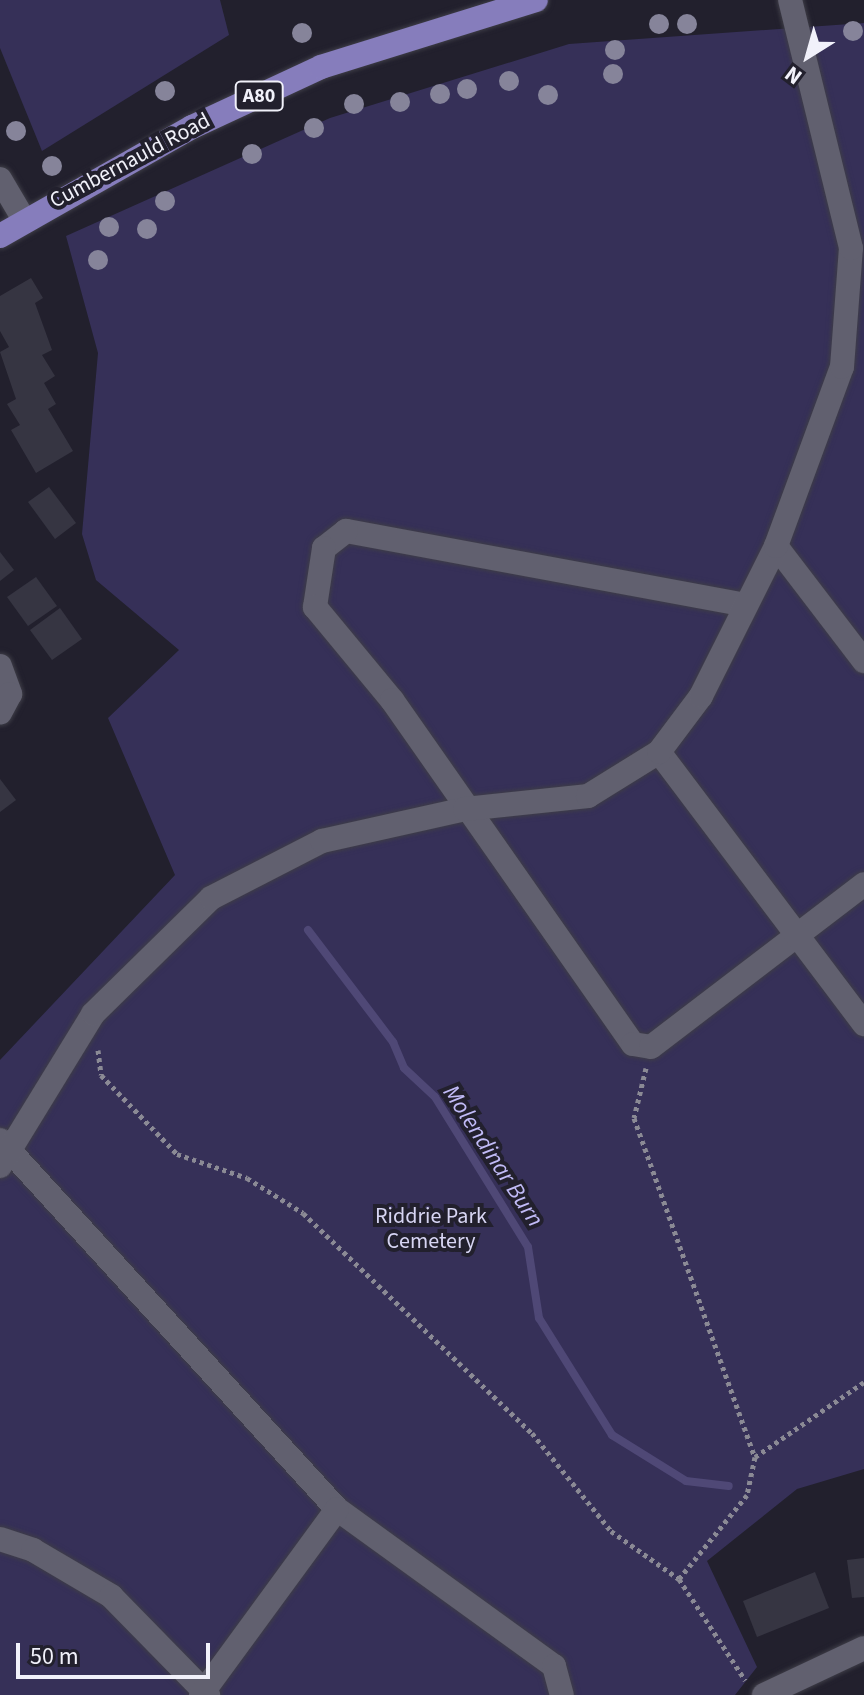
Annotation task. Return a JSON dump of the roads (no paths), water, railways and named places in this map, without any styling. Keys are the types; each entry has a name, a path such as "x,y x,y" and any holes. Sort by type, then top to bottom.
{"main road":[{"name":"Cumbernauld Road","path":"0,236 23,218 321,67 536,0"}],"street":[{"path":"562,1695 554,1666 337,1509 4,1151 93,1014 211,898 322,841 465,809 588,796 659,752 701,696 776,546 842,367 857,257 790,0"},
{"path":"0,179 23,218"},
{"path":"746,605 346,531 324,548 315,607 392,700 465,809 633,1044 651,1047 864,884"},
{"path":"776,546 864,661"},
{"path":"0,666 10,694 0,713"},
{"path":"659,752 864,1024"},
{"path":"0,1539 33,1550 111,1596 204,1694 337,1509"},
{"path":"764,1695 864,1648"}],"waterway":[{"name":"Molendinar Burn","path":"308,930 393,1042 404,1068 435,1097 528,1247 539,1318 612,1435 686,1481 729,1486"}],"park label":[{"name":"Riddrie Park Cemetery","path":"431,1228"}]}
